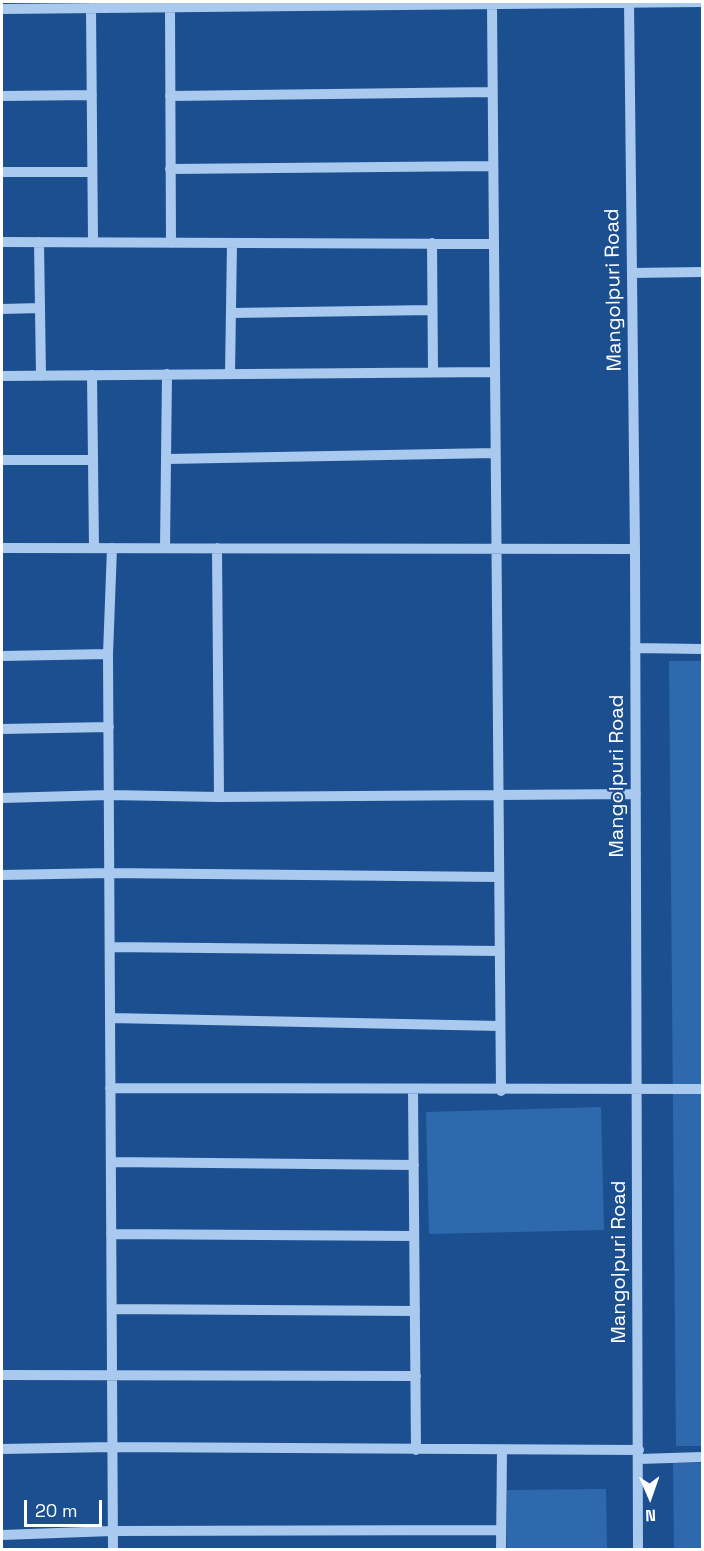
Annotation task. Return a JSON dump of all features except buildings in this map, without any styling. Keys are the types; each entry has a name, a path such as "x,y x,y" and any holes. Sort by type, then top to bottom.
{"street":[{"path":"2,9 702,2"},
{"name":"Mangolpuri Road","path":"629,3 636,794 638,1550"},
{"path":"492,5 493,372 501,1090"},
{"path":"91,8 93,242"},
{"path":"170,8 171,243"},
{"path":"170,96 492,92"},
{"path":"2,96 92,95"},
{"path":"170,169 492,166"},
{"path":"2,172 92,172"},
{"path":"2,242 493,244"},
{"path":"39,242 41,376"},
{"path":"230,374 232,243"},
{"path":"432,243 433,372"},
{"path":"632,273 702,272"},
{"path":"2,309 40,308"},
{"path":"231,313 432,310"},
{"path":"2,376 493,372"},
{"path":"165,548 167,374"},
{"path":"93,375 94,548"},
{"path":"167,459 495,453"},
{"path":"2,460 93,460"},
{"path":"2,548 634,549"},
{"path":"112,548 108,654 113,1550"},
{"path":"217,548 219,797"},
{"path":"635,648 702,649"},
{"path":"2,656 108,654"},
{"path":"2,729 109,727"},
{"path":"2,798 109,795 219,797 636,794"},
{"path":"2,875 110,873 499,876"},
{"path":"110,947 500,951"},
{"path":"110,1018 501,1026"},
{"path":"110,1088 637,1091 702,1089"},
{"path":"413,1090 416,1450"},
{"path":"111,1162 414,1165"},
{"path":"111,1234 414,1236"},
{"path":"112,1309 415,1311"},
{"path":"2,1376 416,1376"},
{"path":"2,1449 112,1447 502,1450 702,1457"},
{"path":"501,1550 502,1450"},
{"path":"2,1535 112,1531 501,1530"}],"shaded area":[{"path":"669,661 702,661 702,1446 676,1446"},
{"path":"601,1107 604,1230 429,1234 426,1112"},
{"path":"673,1463 702,1463 702,1549 674,1549"},
{"path":"606,1489 607,1549 507,1549 507,1490"}]}
